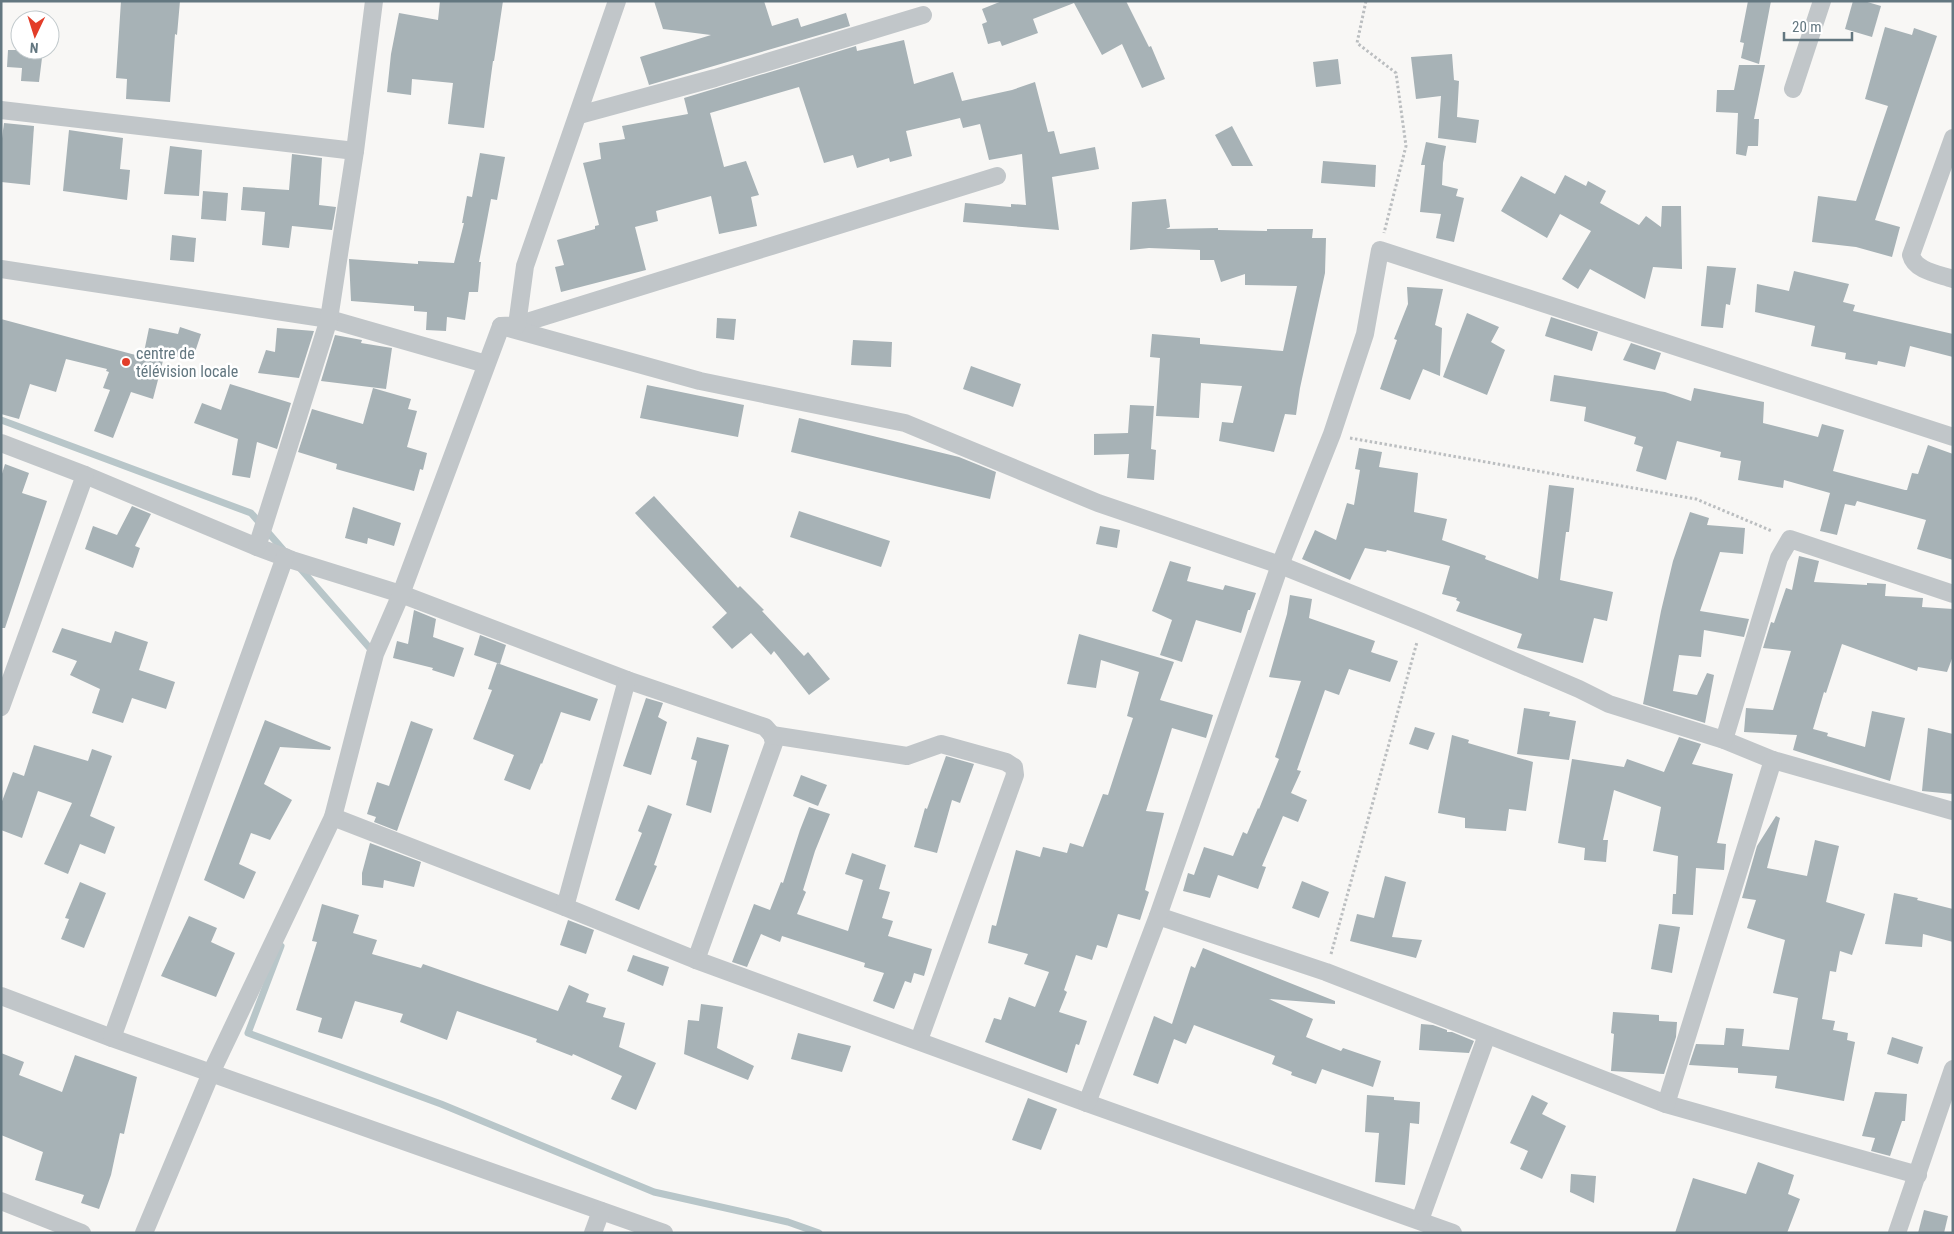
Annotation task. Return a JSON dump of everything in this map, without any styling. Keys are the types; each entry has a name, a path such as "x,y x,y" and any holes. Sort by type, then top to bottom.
{"street":[{"path":"257,547 329,319 355,151 374,1"},
{"path":"144,1233 211,1073 333,817 375,654 401,594 486,364 509,325 525,266 617,1"},
{"path":"1793,90 1822,1"},
{"path":"579,115 725,75 923,15"},
{"path":"1,110 355,151"},
{"path":"1953,138 1911,255 1913,263 1918,267 1953,279"},
{"path":"509,325 997,176"},
{"path":"1087,1103 1158,916 1280,565 1332,434 1365,334 1380,250 1953,437"},
{"path":"1,269 329,319 486,364"},
{"path":"509,325 700,381 905,423 1098,503 1280,565 1422,622 1579,689 1609,704 1724,740 1773,760 1953,811"},
{"path":"1,443 85,475 257,547 401,594 627,680 765,727 772,735 774,743 696,960"},
{"path":"1,707 85,475"},
{"path":"1724,740 1779,558 1790,539 1953,594"},
{"path":"112,1038 285,557"},
{"path":"565,907 627,680"},
{"path":"772,735 903,756 941,744 1006,762 1014,767 1015,775 919,1040"},
{"path":"1666,1104 1773,760"},
{"path":"333,817 696,960 1087,1103 1453,1233"},
{"path":"1158,916 1326,972 1666,1104 1918,1175"},
{"path":"1,996 112,1038 664,1233"},
{"path":"1420,1220 1487,1035"},
{"path":"1897,1233 1953,1070"},
{"path":"1,1201 82,1233"},
{"path":"594,1233 601,1211"}],"path":[{"path":"1366,1 1357,43 1396,73 1406,146 1380,250"},
{"path":"1332,434 1696,499 1790,539"},
{"path":"1326,972 1422,622"}],"building":[{"path":"121,1 180,1 177,35 175,34 170,102 126,99 127,79 116,78"},
{"path":"440,1 503,1 484,128 448,124 453,83 412,79 411,95 387,92 391,54 399,13 438,20"},
{"path":"654,1 764,1 772,26 798,18 801,27 846,13 850,26 649,85 640,57 711,35 663,29"},
{"path":"1002,1 1126,1 1149,47 1151,46 1165,79 1142,88 1122,44 1102,55 1074,3 1033,19 1038,33 1002,46 1000,41 988,44 982,24 987,22 982,9"},
{"path":"1748,1 1771,1 1759,64 1741,58 1744,43 1740,42"},
{"path":"1853,1 1864,1 1881,6 1872,37 1845,29"},
{"path":"1885,27 1912,35 1914,28 1937,36 1875,220 1900,227 1892,257 1856,247 1812,242 1818,196 1856,201 1888,106 1865,99"},
{"path":"904,40 914,84 953,72 962,101 1012,90 1035,82 1048,132 1054,131 1060,154 1095,147 1099,169 1052,177 1059,230 963,222 965,203 1011,207 1011,204 1026,205 1022,154 989,160 980,124 963,128 960,118 906,131 912,156 890,162 889,158 857,168 853,155 824,163 799,87 710,113 724,167 746,161 759,195 751,197 757,226 719,234 711,196 656,211 658,221 635,227 646,270 561,292 555,267 564,265 557,240 595,229 595,226 599,225 583,163 601,159 599,143 625,139 622,126 688,114 684,98 856,46 857,51"},
{"path":"8,50 10,50 10,60 42,60 39,82 21,81 22,68 7,67"},
{"path":"1452,54 1454,80 1459,81 1457,117 1479,120 1476,143 1438,138 1441,96 1416,99 1411,57"},
{"path":"1338,59 1341,84 1316,87 1313,62"},
{"path":"1739,65 1765,65 1754,119 1759,119 1758,146 1748,146 1746,156 1736,154 1738,113 1716,112 1717,90 1734,90"},
{"path":"4,123 34,126 30,185 1,182 1,146"},
{"path":"1232,126 1253,166 1232,166 1215,135"},
{"path":"69,130 123,138 120,169 130,170 127,200 63,191"},
{"path":"1426,142 1446,146 1442,185 1458,189 1456,196 1464,198 1454,242 1436,238 1441,214 1420,212 1425,165 1421,165"},
{"path":"170,146 202,150 199,196 164,194"},
{"path":"480,153 505,157 497,200 491,199 479,262 481,262 478,292 469,292 465,320 447,317 446,331 426,330 427,312 414,311 414,306 351,301 349,259 418,264 418,261 454,263 464,223 462,223 467,196 472,197"},
{"path":"292,154 322,158 319,205 336,207 332,230 292,226 289,248 262,245 265,212 241,210 243,187 289,190"},
{"path":"1323,161 1376,165 1375,187 1321,183"},
{"path":"1565,175 1586,186 1588,181 1606,191 1600,203 1639,225 1646,216 1661,227 1662,206 1681,206 1682,269 1653,267 1645,299 1590,269 1578,289 1562,279 1591,231 1560,214 1547,238 1501,211 1521,176 1555,194"},
{"path":"203,191 228,193 226,221 201,219"},
{"path":"1166,199 1170,227 1166,229 1218,228 1218,230 1267,231 1267,229 1313,229 1312,238 1326,238 1325,273 1296,415 1285,414 1274,452 1219,441 1222,422 1233,423 1242,386 1201,383 1199,418 1156,416 1160,358 1150,357 1152,334 1200,338 1200,344 1283,351 1297,286 1245,285 1245,274 1221,282 1214,260 1200,260 1200,250 1149,248 1130,250 1132,202"},
{"path":"172,235 196,238 194,262 170,260"},
{"path":"1707,266 1736,268 1730,305 1726,304 1723,328 1701,326"},
{"path":"1794,271 1849,284 1843,302 1855,305 1853,311 1953,334 1953,357 1910,346 1905,367 1878,361 1877,365 1845,359 1846,353 1811,346 1815,326 1755,312 1757,284 1789,291"},
{"path":"1407,287 1443,289 1435,325 1442,328 1440,376 1423,369 1410,400 1380,389 1397,340 1394,339 1408,304"},
{"path":"1467,313 1499,327 1491,342 1505,350 1487,395 1443,377"},
{"path":"1551,317 1598,332 1592,351 1545,336"},
{"path":"717,318 736,319 734,340 716,338"},
{"path":"1,319 143,357 149,328 178,334 180,327 201,334 192,361 165,353 153,399 131,392 113,438 94,431 110,390 103,388 109,372 106,371 107,369 66,359 56,392 30,384 19,419 1,414"},
{"path":"277,328 314,331 299,378 258,373 266,350 275,352"},
{"path":"335,335 362,340 361,343 392,348 386,389 321,381"},
{"path":"853,340 892,342 891,367 851,365"},
{"path":"1631,343 1661,353 1655,370 1623,360"},
{"path":"971,366 1021,384 1013,407 963,389"},
{"path":"1554,375 1665,392 1691,401 1694,388 1764,402 1763,423 1818,437 1822,424 1844,430 1833,471 1905,490 1907,490 1912,473 1918,474 1928,445 1953,454 1953,560 1917,549 1926,520 1857,501 1855,506 1845,504 1837,535 1820,531 1830,493 1784,480 1783,488 1738,480 1741,461 1720,457 1721,452 1677,441 1666,480 1636,471 1643,447 1634,444 1636,437 1584,421 1586,407 1550,401"},
{"path":"230,384 291,403 277,449 257,442 250,478 232,475 238,439 194,423 202,403 221,410"},
{"path":"647,385 744,405 738,437 640,418"},
{"path":"373,388 411,399 408,409 417,411 407,447 427,453 423,470 420,469 414,491 336,469 337,464 298,452 312,409 363,424"},
{"path":"1130,405 1154,406 1151,449 1156,450 1154,480 1127,478 1129,454 1094,455 1094,434 1128,433"},
{"path":"799,418 959,457 996,472 990,499 791,452"},
{"path":"1359,448 1382,452 1379,467 1418,473 1414,512 1447,519 1442,540 1486,556 1485,559 1538,579 1549,485 1574,488 1569,532 1566,532 1560,580 1613,592 1607,621 1594,618 1583,663 1517,648 1522,634 1456,611 1460,602 1456,600 1457,598 1442,594 1450,566 1387,550 1386,552 1365,548 1350,580 1302,559 1315,530 1336,540 1347,503 1354,505 1360,470 1355,469"},
{"path":"5,464 29,473 22,493 47,501 5,628 1,628 1,477"},
{"path":"654,496 738,588 740,586 764,610 762,611 804,656 808,652 830,679 809,695 774,651 771,655 751,633 732,649 712,627 727,613 635,513"},
{"path":"132,506 151,514 135,546 140,548 133,568 85,549 93,526 117,535"},
{"path":"353,507 401,523 394,546 368,538 367,544 345,538"},
{"path":"799,511 890,541 881,567 790,537"},
{"path":"1690,512 1709,518 1707,525 1745,528 1743,554 1720,552 1700,611 1749,619 1744,637 1704,630 1701,657 1679,655 1673,691 1697,695 1707,673 1714,675 1705,723 1643,704 1673,561"},
{"path":"1100,526 1120,530 1117,548 1096,544"},
{"path":"1799,556 1819,561 1814,582 1867,585 1867,583 1886,584 1885,596 1923,598 1922,607 1953,609 1953,656 1947,672 1918,667 1917,671 1842,644 1826,693 1824,692 1813,729 1828,733 1827,736 1865,747 1872,711 1905,718 1890,781 1793,750 1797,735 1744,732 1746,708 1773,710 1791,651 1763,648 1771,622 1774,623 1786,588 1792,590"},
{"path":"1170,561 1191,567 1187,581 1223,590 1225,585 1256,593 1250,610 1248,610 1241,633 1196,620 1182,662 1160,655 1172,620 1152,611"},
{"path":"1290,595 1312,599 1309,618 1375,641 1371,652 1398,661 1390,682 1349,669 1339,695 1325,690 1297,770 1301,771 1291,793 1307,800 1298,822 1283,816 1262,866 1266,867 1258,889 1218,875 1210,898 1183,891 1188,873 1194,875 1204,847 1233,856 1243,832 1247,834 1259,809 1279,759 1275,757 1301,681 1269,677 1287,614"},
{"path":"414,610 436,619 433,637 464,648 454,677 432,670 433,668 393,658 397,641 408,644"},
{"path":"62,628 111,643 115,631 148,642 139,670 175,682 166,709 132,698 123,723 92,713 100,689 70,675 77,661 52,652"},
{"path":"1079,634 1174,662 1160,700 1213,715 1206,738 1172,728 1146,811 1164,813 1145,890 1149,892 1140,920 1118,914 1107,948 1097,945 1092,960 1076,955 1064,990 1067,992 1059,1012 1087,1021 1079,1045 1076,1044 1067,1073 985,1042 994,1018 1001,1020 1009,997 1035,1007 1049,972 1024,964 1028,954 988,943 992,925 996,926 1016,850 1040,857 1043,847 1067,853 1070,843 1083,847 1103,794 1108,795 1133,718 1127,716 1139,672 1101,660 1096,688 1067,684"},
{"path":"480,635 506,645 500,664 474,655"},
{"path":"497,663 598,699 590,721 561,712 542,764 530,790 504,780 514,755 473,739 492,690 488,689"},
{"path":"646,698 663,703 658,717 667,722 651,775 623,766"},
{"path":"1524,708 1550,712 1549,716 1576,721 1569,760 1517,754"},
{"path":"265,720 331,747 330,750 280,747 264,784 292,800 270,840 251,833 239,864 256,872 244,899 204,880"},
{"path":"411,721 433,729 397,831 374,822 376,817 367,814 377,782 389,786"},
{"path":"1415,727 1435,733 1428,750 1409,744"},
{"path":"1928,728 1953,734 1953,794 1922,791"},
{"path":"1452,735 1469,740 1468,743 1533,762 1526,811 1509,809 1506,831 1465,828 1465,818 1438,813"},
{"path":"697,737 729,745 711,813 686,805 697,761 691,759"},
{"path":"1679,737 1701,744 1692,764 1733,774 1717,843 1726,844 1724,870 1696,868 1693,915 1672,914 1673,894 1676,894 1678,856 1653,851 1661,807 1614,790 1603,840 1608,840 1606,862 1584,860 1585,848 1558,843 1572,759 1624,767 1627,759 1664,772"},
{"path":"34,745 88,761 92,749 112,756 90,816 115,827 105,854 80,844 68,874 44,864 72,803 38,791 22,838 1,830 1,804 13,772 24,776"},
{"path":"946,756 974,764 960,803 952,800 937,853 914,847 925,808 927,809"},
{"path":"801,775 827,785 818,806 793,796"},
{"path":"648,805 672,814 654,865 657,866 639,910 615,900 642,833 638,831"},
{"path":"809,807 830,814 815,851 803,890 806,892 797,914 848,931 863,880 845,874 852,853 886,865 879,889 890,892 882,918 893,921 888,936 932,949 924,976 914,973 911,983 905,981 894,1009 873,1001 884,973 864,967 865,963 782,936 780,942 761,934 747,967 732,962 754,904 770,910 781,882 783,883"},
{"path":"1776,816 1780,818 1767,868 1807,876 1815,840 1839,846 1826,902 1865,914 1852,955 1840,951 1836,972 1830,971 1822,1019 1835,1021 1833,1030 1848,1033 1847,1040 1855,1042 1844,1101 1775,1088 1777,1076 1738,1073 1738,1068 1689,1065 1696,1044 1724,1045 1726,1028 1744,1029 1742,1046 1789,1050 1798,998 1773,993 1785,940 1747,928 1756,900 1742,898 1757,846"},
{"path":"370,843 421,862 414,887 384,880 383,888 362,885 362,873"},
{"path":"1385,876 1406,882 1392,937 1422,940 1416,958 1350,941 1357,914 1374,918"},
{"path":"1302,881 1329,892 1319,918 1292,908"},
{"path":"80,882 106,893 84,948 61,939 69,919 65,918"},
{"path":"1894,893 1953,909 1953,942 1923,934 1922,947 1885,944"},
{"path":"322,904 359,915 353,933 377,940 372,954 421,968 423,964 558,1011 569,985 589,994 586,1002 606,1008 603,1017 625,1023 619,1047 656,1063 636,1110 611,1099 622,1076 573,1054 572,1056 536,1042 537,1039 457,1011 447,1040 400,1022 403,1014 355,1001 342,1039 318,1032 322,1018 296,1010 317,942 312,941"},
{"path":"189,916 217,928 211,942 235,953 216,997 161,976"},
{"path":"568,920 594,930 586,954 560,945"},
{"path":"1659,924 1680,927 1672,973 1651,969"},
{"path":"1203,948 1335,1001 1335,1004 1269,999 1313,1019 1306,1037 1341,1051 1343,1048 1381,1061 1373,1087 1322,1069 1316,1084 1291,1075 1292,1072 1272,1064 1275,1056 1194,1025 1186,1044 1174,1039 1158,1084 1133,1075 1154,1016 1172,1024 1191,966 1195,968"},
{"path":"633,955 669,967 663,986 627,971"},
{"path":"701,1004 723,1007 717,1048 754,1066 748,1080 684,1054 688,1020 699,1021"},
{"path":"1613,1012 1659,1015 1659,1021 1677,1022 1676,1037 1664,1074 1611,1071 1614,1034 1611,1033"},
{"path":"1421,1024 1433,1025 1474,1041 1469,1053 1419,1050"},
{"path":"798,1033 851,1046 842,1072 791,1059"},
{"path":"1892,1037 1923,1047 1918,1064 1887,1054"},
{"path":"1,1053 24,1062 19,1075 62,1092 75,1055 137,1077 124,1134 120,1133 111,1175 99,1209 81,1203 84,1195 35,1180 43,1152 1,1135"},
{"path":"1875,1092 1907,1094 1905,1121 1902,1121 1890,1156 1871,1151 1875,1138 1862,1136"},
{"path":"1367,1095 1394,1097 1394,1100 1420,1102 1419,1124 1410,1123 1405,1185 1375,1182 1379,1133 1365,1132"},
{"path":"1532,1095 1548,1103 1542,1114 1566,1126 1542,1179 1520,1169 1528,1151 1510,1143"},
{"path":"1028,1098 1057,1109 1041,1150 1012,1140"},
{"path":"1758,1162 1794,1175 1788,1194 1800,1199 1787,1233 1675,1233 1693,1178 1746,1194"},
{"path":"1571,1174 1596,1176 1594,1203 1570,1192"},
{"path":"1924,1210 1948,1216 1944,1233 1918,1233"}],"waterway":[{"path":"1,420 251,513 286,553"},
{"path":"299,567 374,653"},
{"path":"281,946 248,1033 441,1104 654,1192 788,1222 819,1233"}],"place":[{"name":"centre de télévision locale","path":"126,362"}]}
